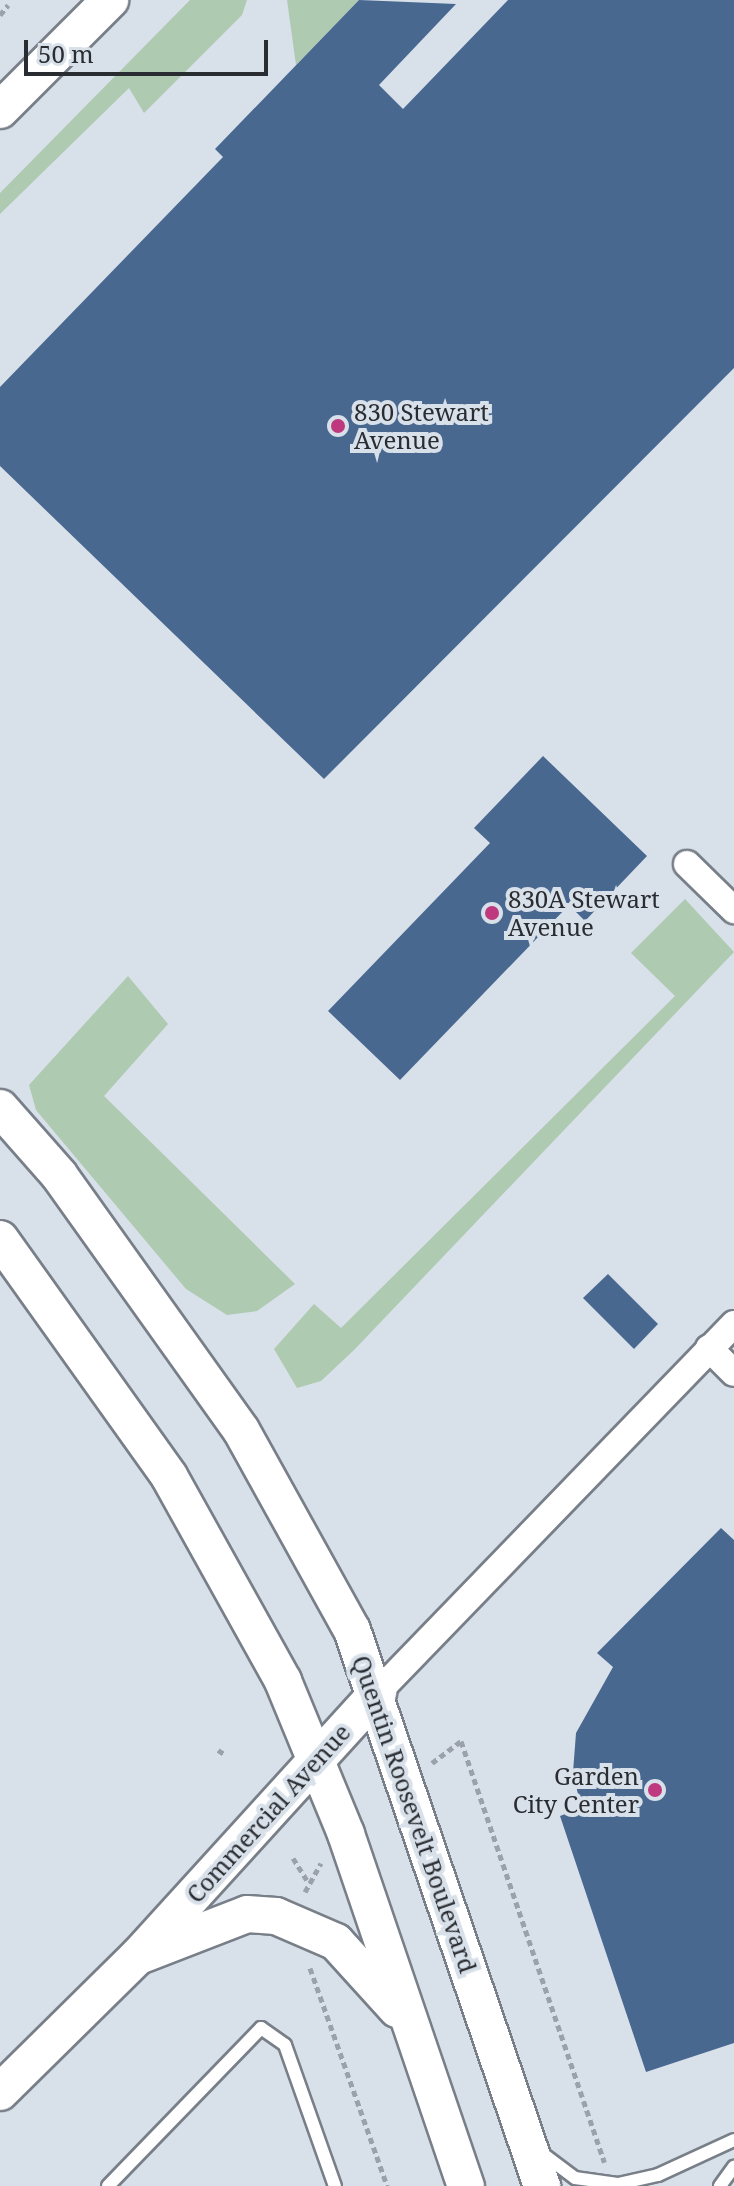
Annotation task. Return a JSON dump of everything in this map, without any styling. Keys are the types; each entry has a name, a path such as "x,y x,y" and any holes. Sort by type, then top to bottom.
{"street":[{"path":"0,110 110,0"},
{"path":"687,864 734,910"},
{"name":"Quentin Roosevelt Boulevard","path":"0,1108 59,1175 241,1430 352,1630 378,1692 542,2186"},
{"path":"0,1239 196,1519 283,1681 413,2029 466,2186"},
{"name":"Commercial Avenue","path":"0,2092 138,1956 378,1692 734,1324"},
{"path":"709,1348 734,1373"},
{"path":"138,1956 247,1914 305,1923 348,1953 413,2029"}],"lane":[{"path":"108,2186 261,2028 285,2045 335,2186"},
{"path":"525,2136 575,2178 618,2184 658,2175 734,2140"},
{"path":"720,2186 734,2167"}],"path":[{"path":"0,15 8,5"},
{"path":"218,1750 226,1755"},
{"path":"293,1858 307,1880"}],"green space":[{"path":"190,0 247,0 242,15 144,113 129,88 0,214 0,193"},
{"path":"287,0 359,0 296,65"},
{"path":"685,899 734,952 354,1350 321,1381 297,1388 274,1349 314,1304 341,1328 675,996 631,953"},
{"path":"128,976 168,1024 104,1096 295,1284 257,1311 227,1315 186,1289 36,1110 29,1085"}],"building":[{"name":"830 Stewart Avenue","path":"359,0 456,4 379,85 403,109 508,0 734,0 734,368 324,779 0,466 0,387 223,157 215,149"},
{"name":"830A Stewart Avenue","path":"543,756 647,856 585,921 569,905 400,1080 328,1011 490,843 474,828"},
{"path":"608,1274 658,1324 634,1349 583,1298"},
{"name":"Garden City Center","path":"721,1528 734,1540 734,2043 646,2072 560,1816 581,1808 573,1772 576,1733 613,1667 597,1653"}],"place":[{"name":"830 Stewart Avenue","path":"338,426"},
{"name":"830A Stewart Avenue","path":"492,913"},
{"name":"Garden City Center","path":"655,1790"}]}
